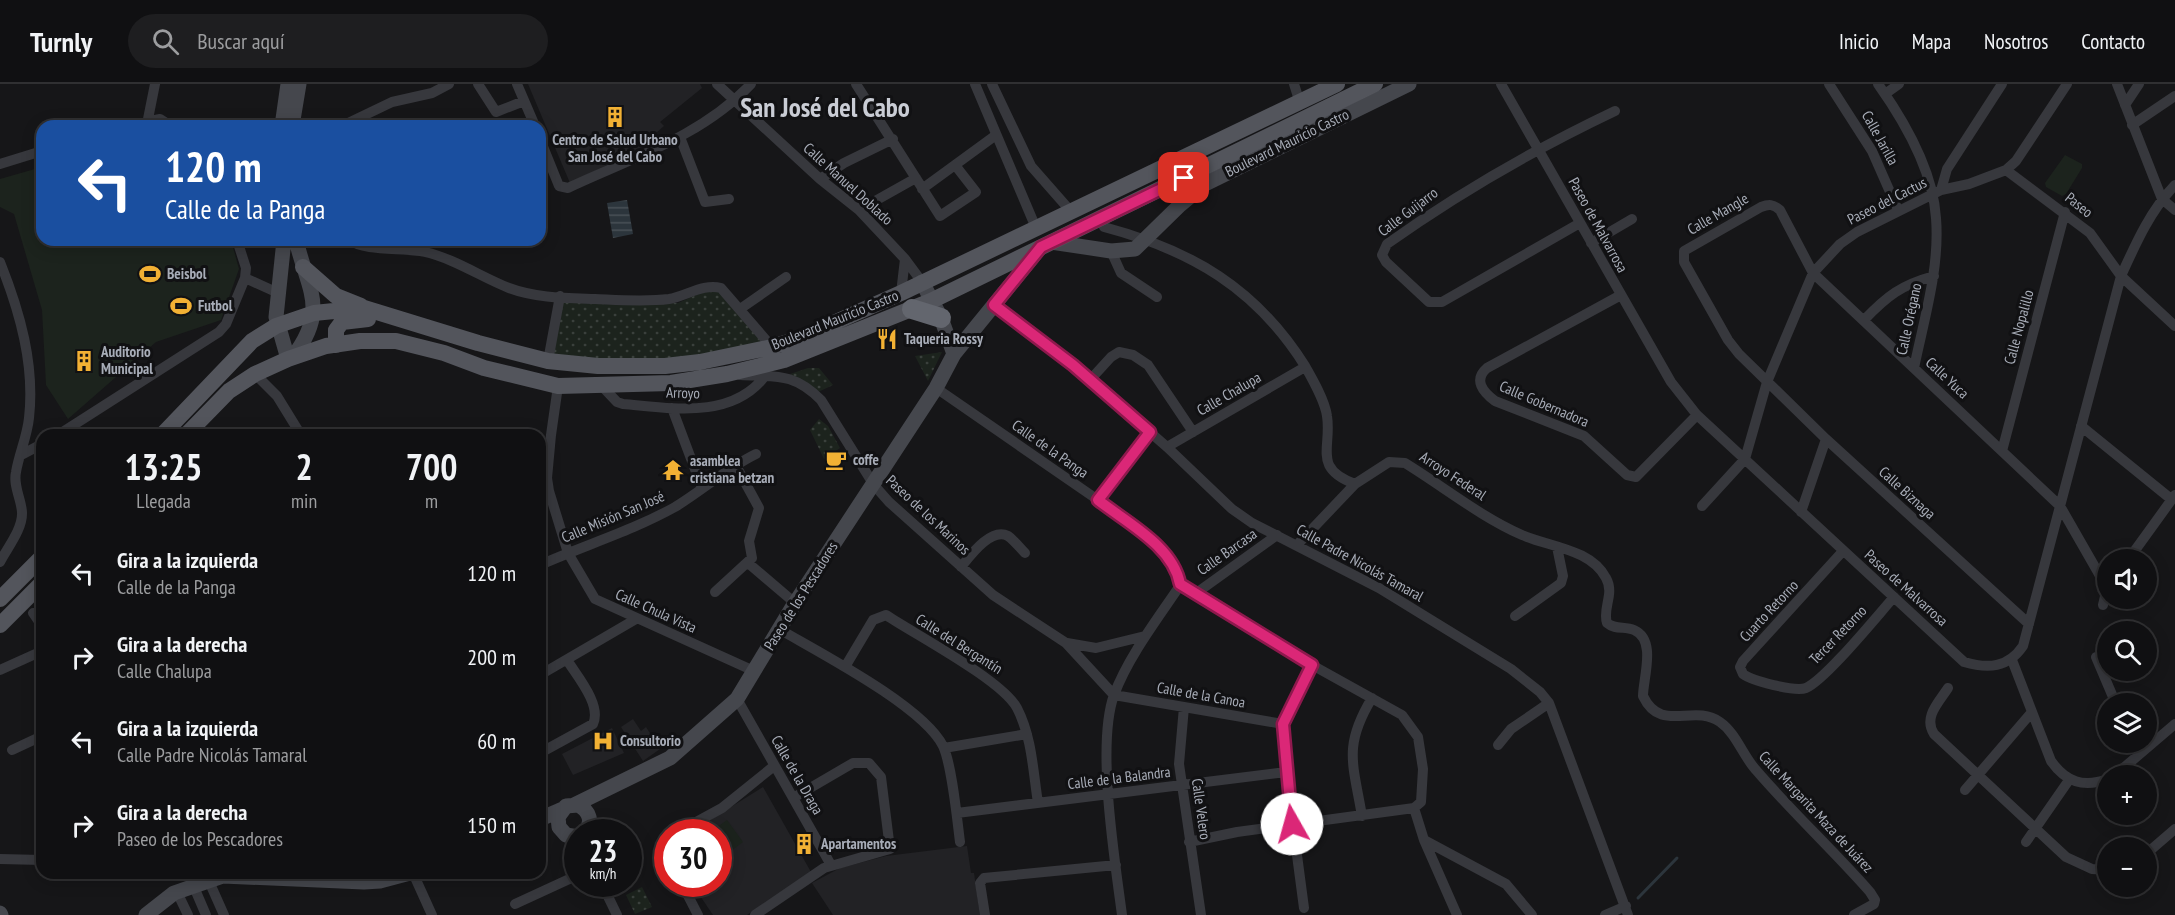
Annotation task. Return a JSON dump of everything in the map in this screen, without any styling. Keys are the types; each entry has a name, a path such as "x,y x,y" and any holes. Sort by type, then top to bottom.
{"highway":[{"path":"906,301 941,318"}],"main road":[{"name":"Boulevard Mauricio Castro","path":"192,429 229,391 255,374 290,358 360,341 396,341 444,353 484,368 558,386 599,383 671,383 727,374 806,353 906,301 922,282 1300,103 1315,88 1337,84"},
{"name":"Boulevard Mauricio Castro","path":"168,429 252,341 276,326 314,313 364,308 548,361 598,366 665,366 700,362 772,347 906,301 931,301 1375,84"},
{"path":"1245,148 1273,149"},
{"path":"303,267 336,296 364,308"},
{"path":"336,345 336,330 342,322 402,319"},
{"path":"0,599 36,563"},
{"path":"0,625 36,589"}],"street":[{"path":"148,119 155,84"},
{"path":"283,120 288,84"},
{"path":"293,120 299,84"},
{"path":"354,120 392,102 432,93 448,84"},
{"path":"478,84 496,112 524,101"},
{"path":"517,84 532,120"},
{"name":"Calle Manuel Doblado","path":"717,84 820,179 859,210 905,259 922,282"},
{"path":"546,154 559,186 564,189 680,137 735,101 751,84"},
{"path":"856,84 940,216 976,192 955,165"},
{"path":"975,84 1036,228"},
{"path":"992,84 1031,166 1043,183 1067,207"},
{"path":"1294,84 1300,103"},
{"name":"Boulevard Mauricio Castro","path":"1148,239 1180,205 1204,184 1409,84"},
{"name":"Calle Jarilla","path":"1829,84 1872,151 1898,210"},
{"path":"1878,84 1912,141 1937,193"},
{"path":"1885,94 1899,84"},
{"path":"1937,193 1947,169 2002,84"},
{"name":"Paseo del Cactus","path":"1745,459 1767,382 1813,273 1840,244 1898,210 1937,193 1970,184 2006,170 2016,160 2067,84"},
{"path":"2116,84 2162,199 2175,210"},
{"path":"2125,105 2139,84"},
{"name":"Paseo de Malvarrosa","path":"1503,86 1671,382 1697,415 1964,662 1988,667 2012,660"},
{"path":"2132,125 2175,96"},
{"path":"1538,147 1615,111"},
{"path":"145,120 162,120"},
{"path":"922,189 996,135"},
{"path":"680,137 705,202 729,199"},
{"path":"820,179 844,163 893,139"},
{"name":"Calle Guijarro","path":"1538,147 1447,201 1387,244 1382,255 1386,262 1429,302 1435,303 1580,223"},
{"path":"0,164 36,153"},
{"name":"Paseo","path":"2006,170 2065,212 2090,233 2121,276 2175,326"},
{"path":"859,210 916,178"},
{"path":"2097,781 2084,784 2069,780 2051,761 2012,660 2023,646 2121,276 2138,237 2162,199 2175,184"},
{"name":"Calle Orégano","path":"1914,368 1934,276 1937,193"},
{"name":"Calle Mangle","path":"1767,382 1728,340 1684,262 1684,251 1769,204 1780,210 1813,273"},
{"name":"Calle Nopalillo","path":"2002,451 2065,212"},
{"path":"1591,243 1632,219"},
{"path":"1104,227 1148,239 1190,258 1233,285 1283,336 1305,367 1327,417 1327,460 1339,478 1355,484 1297,545"},
{"path":"1046,245 1111,251 1135,249 1148,239"},
{"name":"Paseo de los Pescadores","path":"546,817 670,758 737,699 795,603 936,388 954,354 1046,245"},
{"path":"67,429 219,332 226,324 245,278 246,268 239,246"},
{"path":"283,246 276,292 276,326 290,358"},
{"path":"290,358 312,328 314,313 298,246"},
{"path":"360,246 409,249 429,253 511,289 560,296 656,300 687,294 713,285 721,288 772,347"},
{"path":"1111,251 1121,273 1157,297"},
{"path":"905,259 906,301"},
{"path":"0,262 16,303 24,340 30,397 15,484 22,512 21,520 0,562"},
{"name":"Calle Yuca","path":"1813,273 2060,506 2097,571"},
{"name":"Calle Orégano","path":"1864,320 1888,295 1902,286 1934,276"},
{"path":"740,309 786,277"},
{"path":"245,278 276,292"},
{"path":"922,282 941,318 954,354"},
{"name":"Calle Gobernadora","path":"1620,295 1480,373 1479,382 1484,393 1495,401 1584,436 1627,475 1636,477 1697,415"},
{"path":"548,361 560,296"},
{"name":"Calle Padre Nicolás Tamaral","path":"994,305 1090,380 1232,508 1252,523 1378,588 1511,669 1540,692 1549,703 1629,912"},
{"path":"1090,380 1114,354 1124,352 1141,358 1193,432"},
{"name":"Calle Chalupa","path":"1167,447 1305,367"},
{"path":"255,374 277,396 297,429"},
{"name":"Paseo de los Marinos","path":"727,374 783,375 812,391 874,484 993,595 1066,643 1114,696"},
{"name":"Arroyo","path":"599,383 617,402 672,408 710,408 751,391 765,376"},
{"name":"Calle Biznaga","path":"1767,382 1826,439 2029,624"},
{"path":"546,466 558,386"},
{"name":"Calle de la Panga","path":"936,388 1098,500 1163,552 1173,562 1180,584"},
{"path":"672,408 702,488"},
{"path":"2082,426 2173,497 2136,549"},
{"path":"1098,500 1150,432"},
{"path":"1801,512 1826,439"},
{"path":"21,455 36,447"},
{"name":"Calle Misión San José","path":"546,562 612,537 674,507 735,464 756,454"},
{"path":"1702,506 1745,459"},
{"name":"Arroyo Federal","path":"1355,484 1389,462 1405,463 1486,516 1522,535 1588,558"},
{"path":"715,592 752,558 749,541 759,508 735,464"},
{"name":"Calle Chula Vista","path":"546,485 567,553 596,600 754,671"},
{"path":"961,567 987,540 999,535 1008,536 1025,553"},
{"name":"Calle Barcasa","path":"1195,594 1277,535"},
{"path":"1515,616 1561,583 1563,576 1557,547"},
{"name":"Cuarto Retorno","path":"1802,689 1746,677 1740,667 1843,551"},
{"name":"Calle Margarita Maza de Juárez","path":"1588,558 1602,572 1610,587 1605,615 1607,623 1619,629 1632,629 1640,634 1646,643 1643,696 1652,711 1664,716 1695,714 1720,722 1754,768 1803,823 1853,873 1875,900 1871,907 1854,915"},
{"path":"748,563 795,603"},
{"path":"1122,915 1107,752 1114,696 1145,636 1180,584 1312,665 1402,715 1418,736 1423,792 1421,802 1414,808 1292,824 1189,842"},
{"name":"Tercer Retorno","path":"1802,689 1812,683 1846,650 1894,597"},
{"path":"33,613 36,617"},
{"name":"Calle del Bergantín","path":"844,667 873,621 886,615 999,687 1016,707 1028,734 1038,803"},
{"path":"546,672 636,619"},
{"path":"779,629 844,667 916,714 935,733 944,748 957,813 960,842"},
{"path":"1066,643 1096,648 1145,636"},
{"path":"0,670 36,654"},
{"path":"2096,657 2111,693"},
{"path":"546,750 593,724 595,719 595,707 567,660"},
{"path":"1304,908 1286,772 1283,724 1312,665"},
{"path":"1948,688 1931,716 1929,726 1934,734 2066,857 2097,869"},
{"name":"Calle de la Canoa","path":"1114,696 1283,724"},
{"path":"1362,816 1352,754 1357,723 1372,698"},
{"name":"Calle de la Draga","path":"737,699 831,865"},
{"path":"1498,745 1511,729 1549,703"},
{"name":"Calle Velero","path":"1184,707 1179,753 1189,842 1201,915"},
{"path":"1965,790 2032,712"},
{"path":"2127,765 2175,724"},
{"path":"944,748 1028,734"},
{"path":"12,750 36,739"},
{"path":"755,915 831,865 890,849 878,771 869,763 857,761 793,798"},
{"path":"702,819 722,808 774,766"},
{"name":"Calle de la Balandra","path":"957,813 1286,772"},
{"path":"2026,842 2069,780"},
{"path":"587,819 602,792"},
{"path":"564,825 558,822 569,807 585,809 582,819"},
{"path":"1414,808 1424,840 1457,915"},
{"path":"546,828 564,831"},
{"path":"2157,845 2175,829"},
{"path":"1424,840 1506,884 1532,915"},
{"path":"0,859 36,860"},
{"path":"985,915 980,883 984,878 1116,865"},
{"path":"146,915 197,879"},
{"path":"197,879 206,915"},
{"path":"197,879 224,915"},
{"path":"294,879 364,882 388,879"},
{"path":"414,879 432,915"},
{"path":"515,904 564,881"},
{"path":"177,891 188,915"},
{"path":"608,897 617,915"},
{"path":"689,897 698,915"},
{"path":"1605,915 1629,912"}],"shaded area":[{"path":"528,84 700,84 702,88 660,122 664,126 649,139 653,143 570,183 546,126 546,120 543,120"},
{"path":"2065,155 2082,164 2082,168 2066,194 2062,196 2046,187 2045,183"},
{"path":"36,169 36,246 233,246 239,269 221,320 156,342 68,419 46,385 42,310 14,214 0,207 0,179"},
{"path":"627,200 633,234 613,238 607,203"},
{"path":"712,288 720,289 765,344 698,358 551,360 563,299 598,304 678,303"},
{"path":"942,352 928,381 915,356"},
{"path":"808,368 819,368 833,385 816,393 790,374"},
{"path":"819,419 828,426 840,448 824,459 810,430"},
{"name":"Consultorio","path":"633,719 641,731 646,727 660,749 643,761 621,727"},
{"name":"Consultorio","path":"612,728 624,753 573,775 562,754"},
{"path":"763,787 811,872 747,915 713,915 701,897 732,897 732,819 712,819"},
{"path":"732,827 743,842 732,850"},
{"path":"967,846 971,873 974,873 980,915 833,915 812,883 840,868 886,856"},
{"path":"642,887 652,907 635,914 627,897 642,897"}],"waterway":[{"path":"1638,898 1677,858"}],"place":[{"name":"Centro de Salud Urbano San José del Cabo","path":"615,117"},
{"name":"Beisbol","path":"150,274"},
{"name":"Futbol","path":"181,306"},
{"name":"Taqueria Rossy","path":"887,339"},
{"name":"Auditorio Municipal","path":"84,361"},
{"name":"coffe","path":"836,460"},
{"name":"asamblea cristiana betzan","path":"673,470"},
{"name":"Consultorio","path":"603,741"},
{"name":"Apartamentos","path":"804,844"}],"district":[{"name":"San José del Cabo","path":"825,108"}],"route":[{"path":"1184,178 1041,247 1028,266 994,305 1073,365 1150,432 1098,500 1173,562 1180,584 1312,665 1283,724 1292,824"}]}
